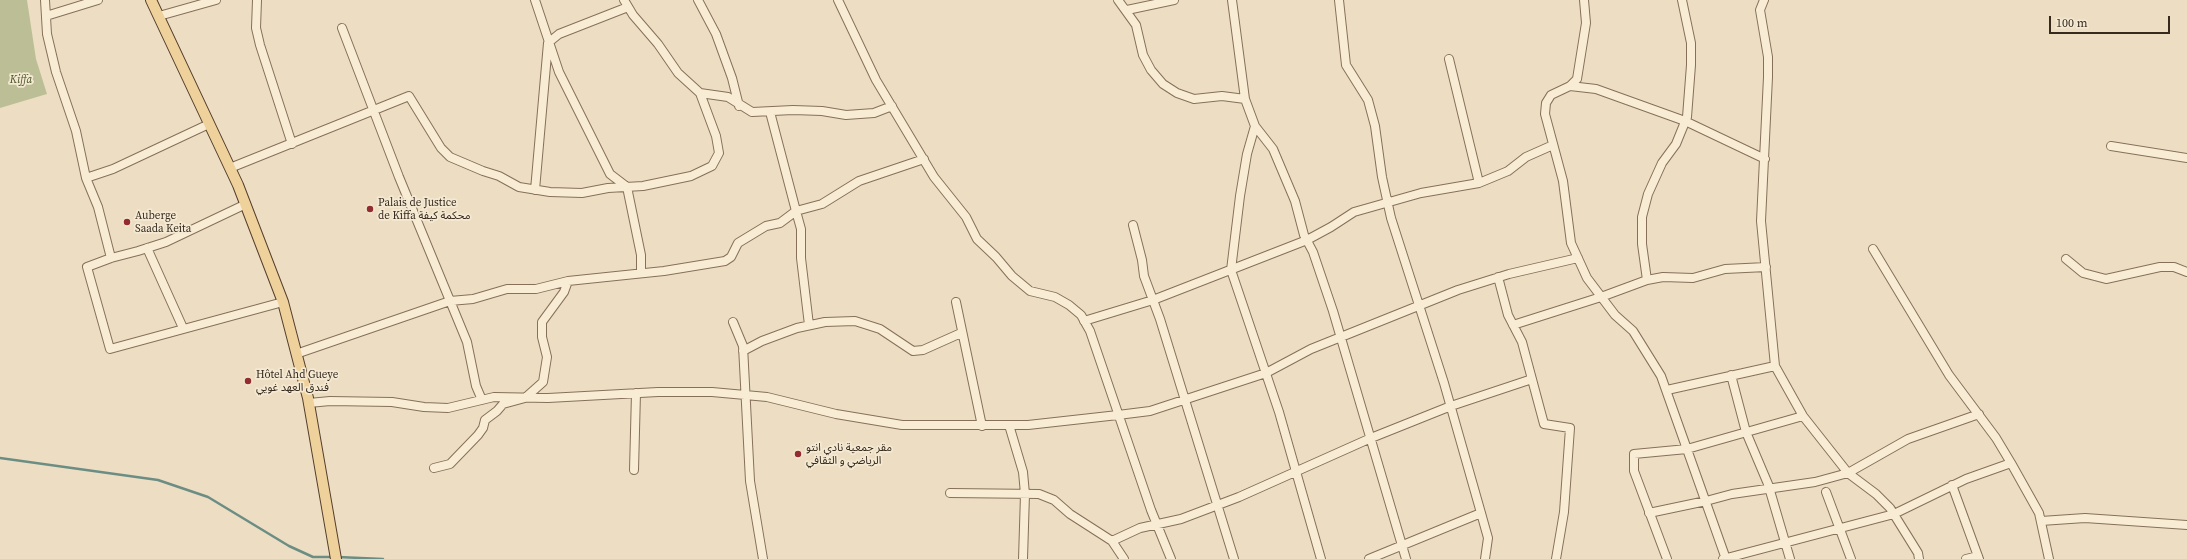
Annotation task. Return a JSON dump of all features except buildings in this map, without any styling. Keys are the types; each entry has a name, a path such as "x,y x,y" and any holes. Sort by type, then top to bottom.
{"main road":[{"path":"151,0 246,204 283,302 309,403 336,559"}],"street":[{"path":"45,0 47,34 56,72 76,131 86,178 98,207 111,258"},
{"path":"46,16 98,0"},
{"path":"159,16 216,0"},
{"path":"257,0 256,28 260,45 292,144"},
{"path":"535,0 548,43 559,72 610,174 626,187 641,255 641,272"},
{"path":"698,0 716,34 732,78 739,106"},
{"path":"838,0 876,80 934,177 966,217 977,239 996,256 1012,276 1030,291 1055,297 1069,305 1081,315 1090,331 1157,525 1171,559"},
{"path":"1118,0 1127,10 1136,25 1143,55 1151,70 1163,84 1177,93 1194,99 1222,96 1245,99"},
{"path":"1127,10 1174,0"},
{"path":"1232,0 1245,99 1255,126 1273,149 1293,194 1307,240 1323,282 1341,338 1406,559"},
{"path":"1339,0 1346,65 1368,100 1375,126 1387,202 1451,406 1482,513 1488,538 1485,559"},
{"path":"1584,0 1586,23 1580,70 1577,79 1570,86 1551,95 1546,103 1545,114 1563,181 1571,243 1587,278 1615,315 1633,331 1651,357 1667,390 1706,501 1724,559 1894,514 1952,485 2011,463"},
{"path":"1647,280 1642,244 1642,217 1648,194 1662,163 1676,144 1685,121 1691,50 1682,0"},
{"path":"1764,0 1760,10 1768,58 1768,77 1761,221 1775,366 1803,416 1848,473 1876,494 1894,514 1918,553 1919,559"},
{"path":"230,168 409,96 441,148 450,157 499,176 519,187 535,190 582,193 643,186 692,176 712,166 719,153 716,136 700,93 678,73 626,4 559,34 548,43 535,190"},
{"path":"342,28 399,177 467,342 476,386 482,400"},
{"path":"1449,59 1479,183"},
{"path":"1570,86 1596,89 1685,121 1765,159"},
{"path":"700,93 728,97 739,106 752,112 808,110 846,115 874,113 892,106"},
{"path":"770,112 801,228 802,258 809,326"},
{"path":"86,178 113,169 209,124"},
{"path":"1255,126 1247,154 1242,182 1235,225 1231,270 1266,373 1296,472 1320,559"},
{"path":"1084,321 1153,300 1307,240 1354,212 1387,202 1479,183 1508,171 1526,157 1553,145"},
{"path":"2111,146 2187,158"},
{"path":"296,354 450,301 473,299 507,289 536,289 568,281 641,272 664,271 725,261 731,257 738,243 766,226 780,223 796,211 822,204 859,181 924,159"},
{"path":"246,204 147,248 111,258 87,267 110,349 283,302"},
{"path":"1133,225 1140,249 1144,276 1153,300 1234,559"},
{"path":"147,248 183,328"},
{"path":"1873,249 1949,375 1979,414 2011,463 2039,513 2049,559"},
{"path":"309,403 330,401 392,402 424,407 448,408 494,397 548,398 636,393 712,392 767,397 836,414 902,425 1009,425 1118,415 1150,411 1266,373 1311,349 1341,338 1419,304 1498,277 1578,258"},
{"path":"2066,259 2083,273 2106,279 2160,266 2174,267 2187,272"},
{"path":"1514,325 1602,297 1647,280 1663,277 1693,278 1725,268 1766,268"},
{"path":"1498,277 1508,315 1522,342 1544,424 1570,428 1564,512 1556,559"},
{"path":"434,468 450,464 478,435 483,428 485,420 497,411 503,404 525,398 543,382 547,357 542,337 542,322 564,292 568,281"},
{"path":"956,302 961,333 982,426"},
{"path":"743,351 762,341 797,328 855,320 880,329 913,351 923,350 961,333"},
{"path":"732,322 743,351 744,395 750,481 763,559"},
{"path":"1667,390 1775,366"},
{"path":"1731,375 1746,432 1769,488 1784,543 1790,559"},
{"path":"1112,541 1140,528 1181,519 1296,472 1371,438 1451,406 1532,379"},
{"path":"634,470 636,393"},
{"path":"1649,513 1732,494 1815,482 1848,473 1908,439 1979,414"},
{"path":"1667,559 1634,471 1634,454 1688,449 1803,416"},
{"path":"1009,425 1023,472 1025,494 1023,559"},
{"path":"1952,485 1979,558 1966,559"},
{"path":"1826,492 1851,559"},
{"path":"950,493 1039,494 1054,500 1070,514 1112,541 1124,559"},
{"path":"1369,559 1402,544 1482,513"},
{"path":"2041,521 2085,518 2187,525"}],"green space":[{"name":"Kiffa","path":"0,0 27,0 36,59 47,94 0,108"}],"waterway":[{"path":"0,458 158,480 208,497 289,546 313,557 333,557"},
{"path":"338,557 383,559"}],"place":[{"name":"Palais de Justice de Kiffa محكمة كيفة","path":"370,209"},
{"name":"Auberge Saada Keita","path":"127,222"},
{"name":"Hôtel Ahd Gueye فندق العهد غويي","path":"248,381"},
{"name":"مقر جمعية نادي انتو الرياضي و الثقافي","path":"798,454"}]}
